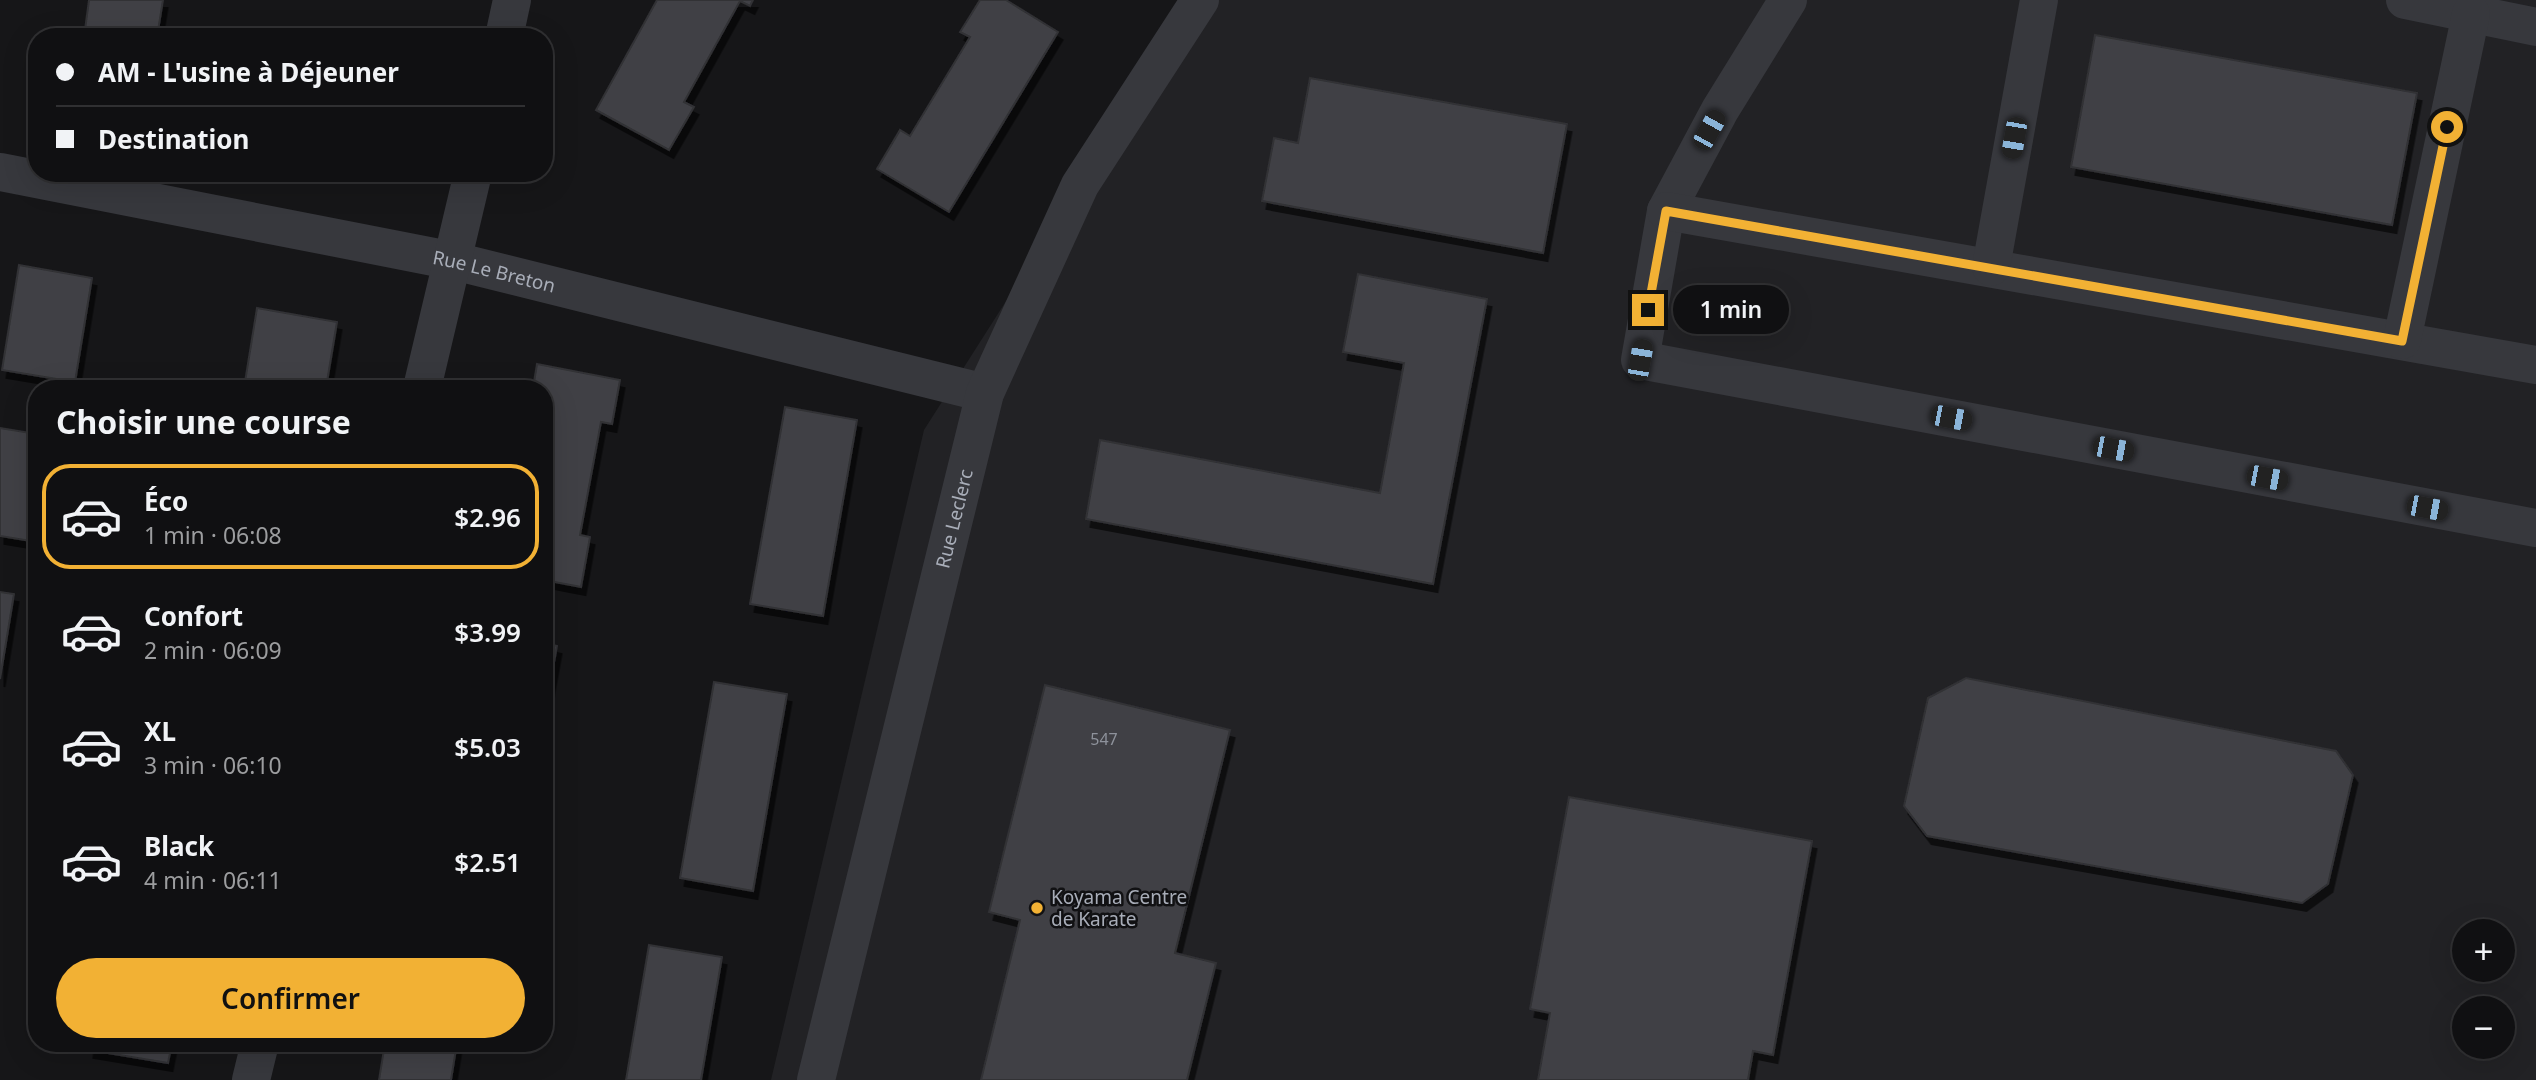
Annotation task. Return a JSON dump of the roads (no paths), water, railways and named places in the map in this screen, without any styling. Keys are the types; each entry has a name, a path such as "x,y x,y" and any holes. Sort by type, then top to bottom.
{"street":[{"path":"506,28 512,0"},
{"name":"Rue Leclerc","path":"816,1080 985,393 1080,185 1200,0"},
{"path":"1788,0 1720,110 1666,211 1640,360 2536,528"},
{"path":"1991,267 2039,0"},
{"path":"2405,0 2536,27"},
{"path":"2402,341 2471,13"},
{"name":"Rue Le Breton","path":"0,172 28,177"},
{"name":"Rue Le Breton","path":"51,182 454,261 985,393"},
{"path":"424,380 472,182"},
{"path":"1666,211 2536,365"},
{"path":"251,1080 258,1052"}],"place":[{"name":"Koyama Centre de Karate","path":"1037,908"}]}
